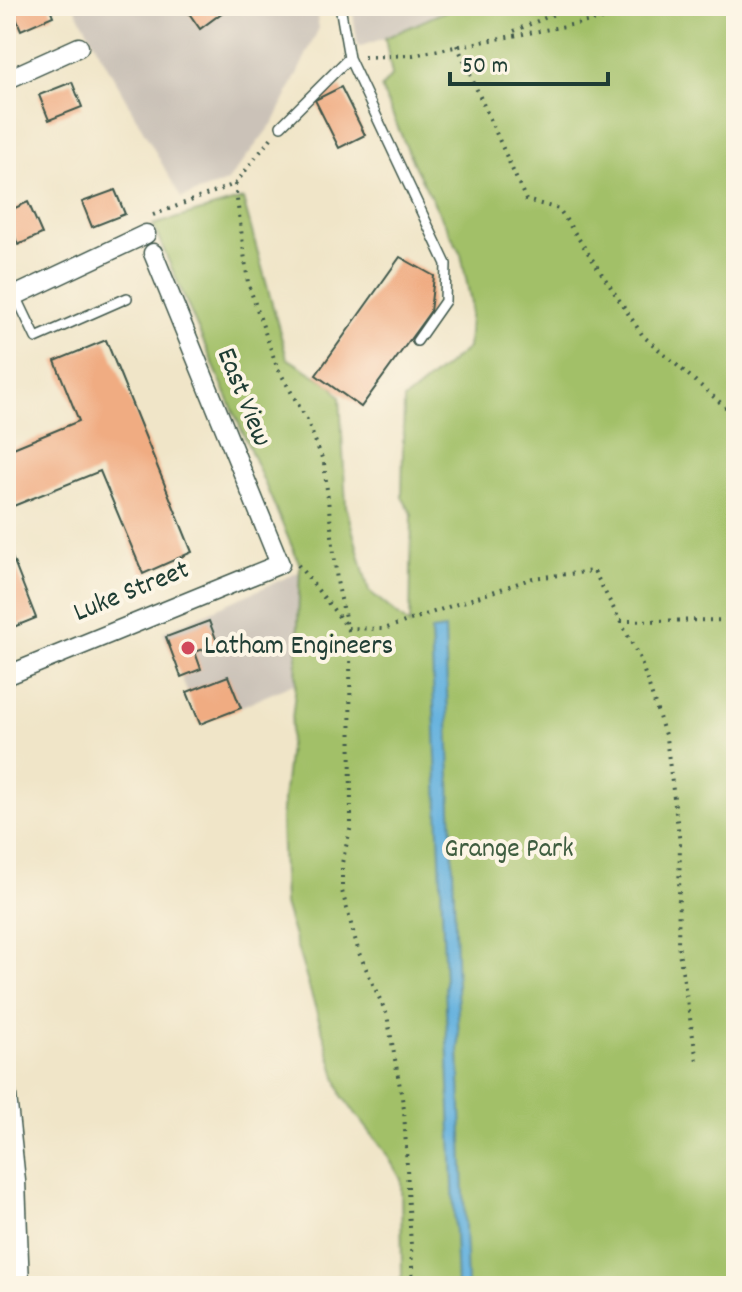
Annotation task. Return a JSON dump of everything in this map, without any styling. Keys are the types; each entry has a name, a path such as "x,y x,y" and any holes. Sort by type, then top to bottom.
{"street":[{"path":"6,80 79,47"},
{"path":"9,298 146,234"},
{"name":"East View","path":"153,253 280,564"},
{"name":"Luke Street","path":"6,676 280,564"},
{"path":"6,1086 16,1181 20,1286"}],"lane":[{"path":"340,6 349,58 446,264 445,301 417,341"},
{"path":"281,126 349,58"},
{"path":"9,298 36,338 127,298"}],"path":[{"path":"505,34 573,6"},
{"path":"349,58 413,55 505,34 670,6"},
{"path":"457,45 526,200 559,209 643,336 736,416"},
{"path":"146,234 141,220 235,184 281,126"},
{"path":"235,184 248,283 277,367 307,420 324,463 337,581 348,628 351,826 342,863 342,891 359,953 387,1015 404,1109 413,1286"},
{"path":"300,565 348,628"},
{"path":"348,628 384,629 533,578 594,571 640,659 666,738 680,843 678,945 697,1061"},
{"path":"621,621 736,620"}],"shaded area":[{"path":"74,6 315,6 319,28 275,120 227,182 181,198"},
{"path":"352,6 457,6 409,30 358,47"},
{"path":"299,572 296,683 200,724 163,632"}],"green space":[{"name":"Grange Park","path":"457,6 736,6 736,1286 395,1286 402,1277 401,1179 384,1150 342,1096 284,904 281,819 296,683 300,565 153,225 243,199 287,358 331,385 340,397 346,506 369,591 410,625 412,514 402,497 404,400 468,348 471,303 461,254 415,167 381,88 392,75 385,38"}],"water":[{"path":"445,629 467,1286 457,1286 431,631"}],"building":[{"path":"11,6 49,6 53,16 21,30"},
{"path":"184,6 231,6 200,29"},
{"path":"72,82 82,107 49,120 39,95"},
{"path":"341,87 365,135 339,148 315,100"},
{"path":"115,190 125,214 92,227 82,202"},
{"path":"28,202 42,234 18,245 6,212"},
{"path":"400,257 434,276 430,312 361,407 316,375"},
{"path":"106,340 192,552 143,574 100,471 6,509 6,451 79,421 55,361"},
{"path":"6,542 36,618 6,630"},
{"name":"Latham Engineers","path":"209,621 218,644 195,652 201,669 181,677 166,637"},
{"path":"228,676 241,708 200,724 187,692"}],"place":[{"name":"Latham Engineers","path":"188,648"}]}
